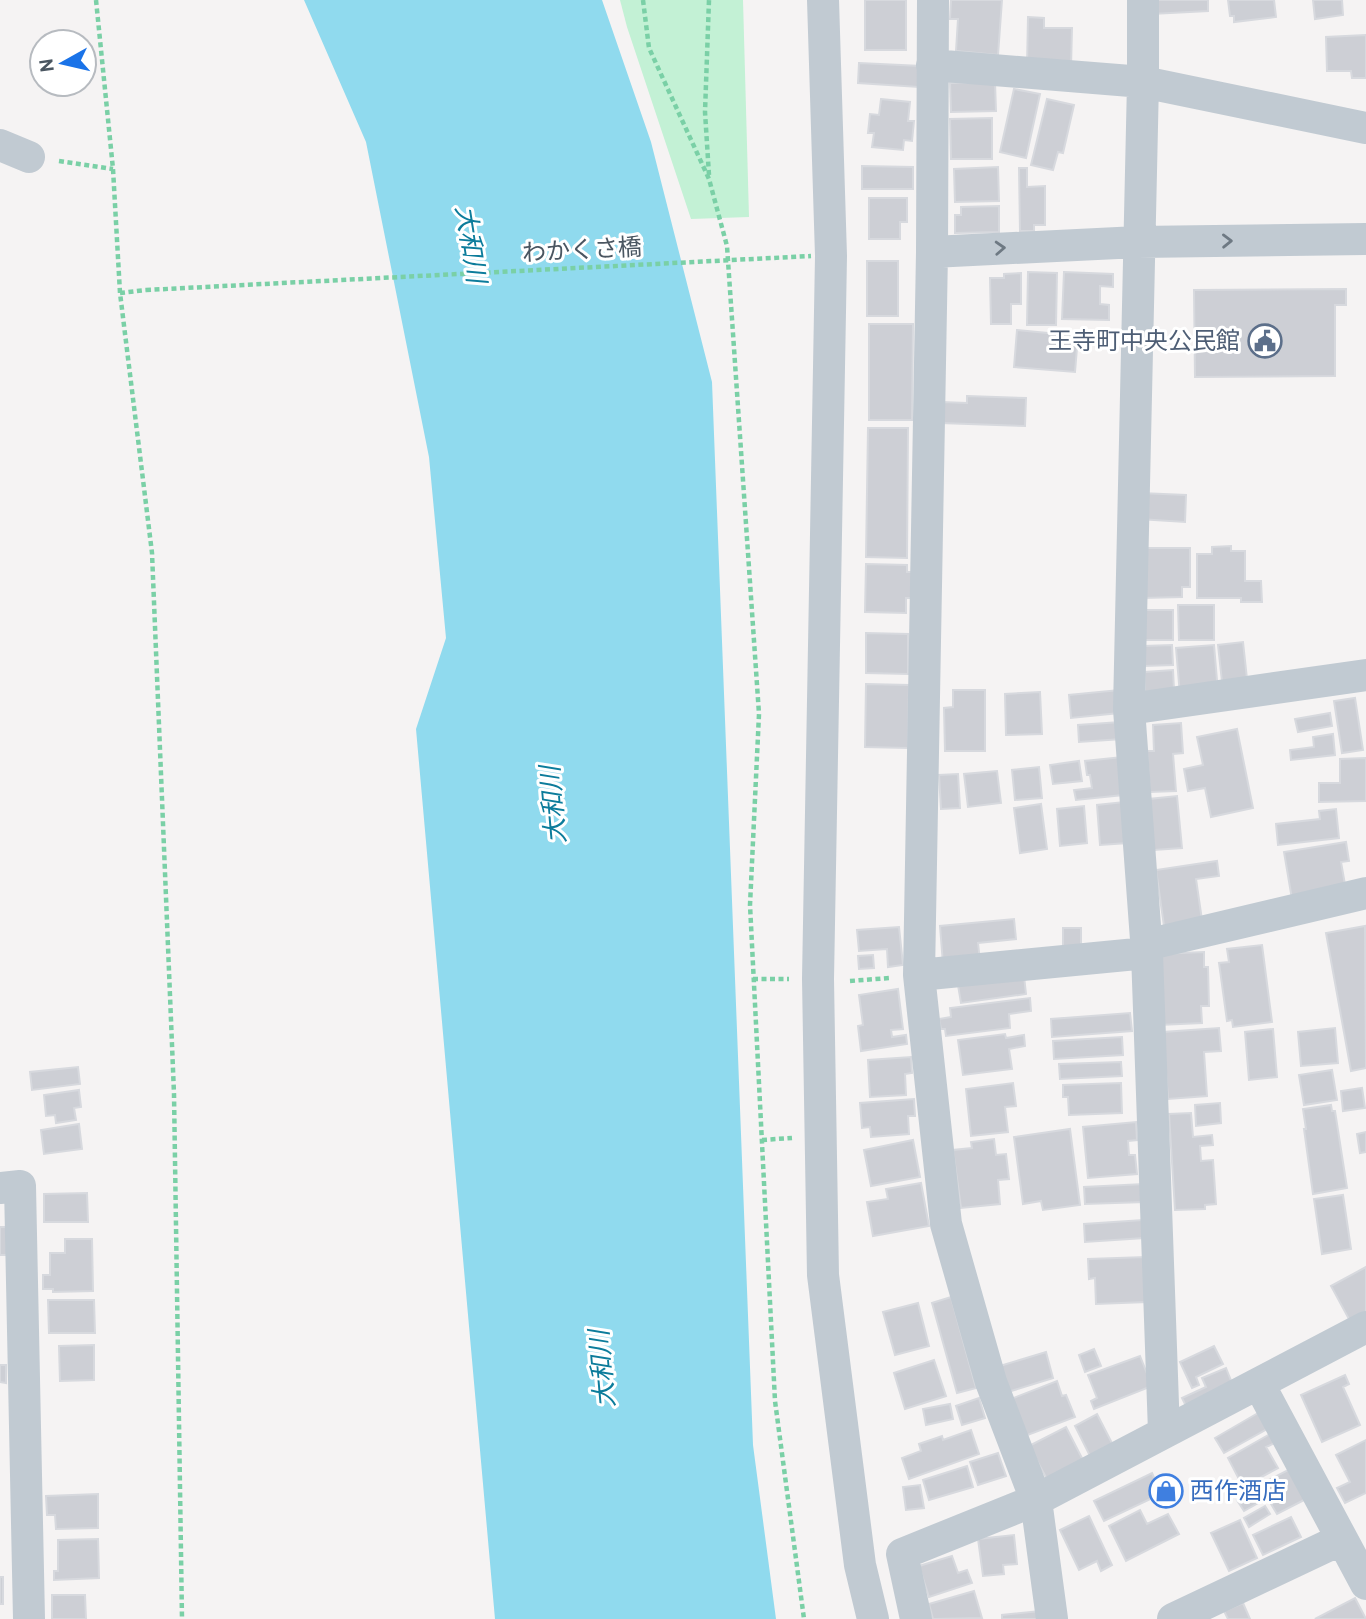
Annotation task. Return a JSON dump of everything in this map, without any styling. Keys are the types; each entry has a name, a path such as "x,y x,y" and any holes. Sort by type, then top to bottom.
{"street":[{"path":"823,0 831,256 818,979 823,1275 860,1565 873,1619"},
{"path":"933,0 932,251 919,975 946,1224 991,1382 1036,1500 1052,1619"},
{"path":"1143,0 1129,709 1146,949 1164,1432"},
{"path":"932,65 1143,82 1366,128"},
{"path":"0,145 29,157"},
{"path":"932,251 1138,242 1366,239"},
{"path":"1129,709 1366,675"},
{"path":"919,975 973,971 1146,949 1366,893"},
{"path":"0,1188 20,1186 29,1619"},
{"path":"916,1619 902,1554 1036,1500 1366,1327"},
{"path":"1259,1384 1366,1584"},
{"path":"1173,1619 1342,1539"}],"path":[{"path":"96,0 113,170 120,293 152,553 174,1094 182,1619"},
{"path":"643,0 649,48 709,179 727,246 759,714 750,905 775,1401 804,1619"},
{"path":"709,0 705,112 709,179"},
{"path":"29,157 113,170"},
{"name":"わかくさ橋","path":"120,293 811,256"}],"green space":[{"path":"620,0 743,0 749,217 691,219"}],"water":[{"name":"大和川","path":"304,0 602,0 651,142 712,382 753,1445 776,1619 495,1619 416,729 446,638 429,457 366,142"}],"building":[{"path":"865,0 906,0 906,50 865,50"},
{"path":"951,0 1002,0 998,55 956,51 958,19 950,19"},
{"path":"1151,0 1208,0 1208,11 1152,14"},
{"path":"1228,0 1274,0 1276,17 1234,22 1234,16 1230,16"},
{"path":"1313,0 1342,0 1343,15 1315,19"},
{"path":"1028,17 1044,18 1044,28 1072,28 1071,68 1027,67"},
{"path":"1366,35 1366,78 1352,78 1351,71 1327,71 1326,37"},
{"path":"859,63 921,66 919,87 858,83"},
{"path":"995,82 996,111 951,112 950,83"},
{"path":"1014,89 1040,94 1026,158 1000,152"},
{"path":"881,99 910,102 908,121 914,121 912,141 904,140 903,150 872,147 874,133 868,133 870,114 879,115"},
{"path":"1047,99 1074,105 1063,153 1058,152 1053,170 1031,165"},
{"path":"992,118 992,159 951,159 950,119"},
{"path":"862,166 913,167 913,189 862,189"},
{"path":"998,167 999,201 955,202 954,169"},
{"path":"1019,168 1027,168 1027,187 1045,186 1045,225 1034,225 1034,231 1020,231"},
{"path":"869,198 907,198 907,222 900,222 900,239 869,239"},
{"path":"999,206 999,232 955,233 955,215 961,215 961,207"},
{"path":"867,261 898,261 898,316 867,316"},
{"path":"1028,272 1057,273 1056,325 1027,325"},
{"path":"1064,272 1113,274 1113,287 1100,286 1100,304 1109,305 1109,320 1062,319"},
{"path":"1021,273 1021,304 1011,304 1011,324 991,324 990,278 1004,278 1004,274"},
{"name":"王寺町中央公民館","path":"1346,289 1346,305 1335,305 1335,376 1195,377 1194,290"},
{"path":"869,324 913,324 912,420 869,420"},
{"path":"1017,330 1078,336 1075,372 1014,367"},
{"path":"967,396 1026,398 1025,426 941,423 942,402 967,403"},
{"path":"868,428 908,428 907,558 866,557"},
{"path":"1140,493 1186,495 1185,522 1139,519"},
{"path":"1231,546 1231,551 1245,551 1245,581 1261,581 1262,602 1241,602 1241,598 1197,598 1197,554 1212,554 1212,547"},
{"path":"1143,548 1190,548 1190,587 1182,587 1182,597 1143,598"},
{"path":"866,564 907,565 907,572 913,572 912,598 906,598 906,613 865,612"},
{"path":"1178,605 1214,605 1214,640 1179,640"},
{"path":"1144,610 1173,610 1173,640 1144,640"},
{"path":"866,633 908,634 908,674 866,673"},
{"path":"1243,642 1248,688 1223,691 1218,645"},
{"path":"1172,645 1173,665 1144,666 1144,646"},
{"path":"1214,645 1218,692 1180,695 1176,648"},
{"path":"1173,670 1174,690 1145,692 1145,672"},
{"path":"866,684 909,685 908,748 865,747"},
{"path":"953,690 985,690 985,751 945,751 944,708 953,707"},
{"path":"1119,690 1119,713 1071,718 1069,695"},
{"path":"1040,692 1042,734 1006,735 1005,694"},
{"path":"1355,698 1363,750 1342,753 1334,701"},
{"path":"1330,713 1332,726 1298,732 1295,719"},
{"path":"1120,722 1122,739 1079,742 1078,725"},
{"path":"1181,723 1183,753 1173,754 1176,791 1150,792 1147,751 1154,751 1153,725"},
{"path":"1237,729 1253,808 1211,817 1205,788 1188,791 1184,769 1203,765 1197,737"},
{"path":"1333,734 1335,755 1291,760 1290,750 1314,747 1313,737"},
{"path":"1122,757 1123,795 1076,800 1074,790 1092,788 1085,761"},
{"path":"1366,758 1366,801 1319,802 1319,783 1340,783 1340,759"},
{"path":"1079,761 1082,781 1053,784 1050,765"},
{"path":"1039,767 1042,798 1015,800 1012,770"},
{"path":"997,771 1001,803 968,807 964,774"},
{"path":"958,774 960,808 941,809 939,775"},
{"path":"1177,796 1182,848 1154,850 1149,799"},
{"path":"1124,802 1128,843 1100,845 1097,805"},
{"path":"1041,804 1047,849 1020,853 1014,808"},
{"path":"1084,806 1087,843 1060,846 1057,809"},
{"path":"1336,809 1339,838 1278,845 1276,824 1320,819 1319,811"},
{"path":"1346,842 1349,861 1341,862 1347,896 1293,905 1284,852"},
{"path":"1217,861 1219,876 1196,879 1203,927 1165,933 1156,870"},
{"path":"1014,919 1016,939 978,943 980,961 943,964 940,926"},
{"path":"1365,926 1366,1068 1351,1071 1326,933"},
{"path":"899,927 903,965 888,967 887,949 859,951 857,930"},
{"path":"1063,928 1081,928 1081,947 1063,946"},
{"path":"1262,945 1272,1022 1233,1027 1232,1020 1227,1021 1219,963 1229,962 1227,949"},
{"path":"1204,952 1204,967 1208,967 1209,1006 1201,1006 1202,1023 1159,1025 1156,954"},
{"path":"873,955 874,968 859,969 858,956"},
{"path":"1024,976 1026,994 961,1003 958,985"},
{"path":"898,989 903,1029 891,1030 892,1037 906,1035 907,1044 861,1051 858,1026 863,1025 859,995"},
{"path":"1030,998 1031,1011 1009,1014 1010,1028 946,1036 945,1029 941,1029 939,1019 951,1017 950,1008"},
{"path":"1130,1013 1132,1031 1052,1037 1051,1019"},
{"path":"1219,1028 1221,1051 1204,1052 1207,1096 1168,1099 1163,1032"},
{"path":"1335,1028 1338,1063 1301,1066 1298,1032"},
{"path":"1273,1029 1277,1077 1249,1080 1245,1032"},
{"path":"1005,1034 1006,1038 1024,1035 1025,1046 1009,1049 1012,1069 963,1075 958,1040"},
{"path":"1122,1037 1123,1055 1054,1059 1053,1041"},
{"path":"911,1057 912,1073 905,1074 906,1095 870,1097 868,1060"},
{"path":"1121,1062 1122,1076 1060,1079 1059,1064"},
{"path":"78,1067 80,1084 32,1090 30,1072"},
{"path":"1332,1070 1337,1100 1304,1105 1299,1075"},
{"path":"1013,1083 1016,1106 1005,1107 1008,1132 971,1136 966,1089"},
{"path":"1121,1083 1122,1113 1069,1115 1068,1097 1063,1097 1063,1085"},
{"path":"1362,1088 1365,1108 1343,1111 1341,1091"},
{"path":"79,1090 81,1107 74,1108 76,1120 56,1123 55,1115 46,1116 44,1095"},
{"path":"914,1099 915,1116 908,1116 909,1134 871,1137 870,1127 862,1128 860,1103"},
{"path":"1220,1103 1221,1123 1196,1126 1195,1105"},
{"path":"1331,1105 1332,1111 1335,1111 1347,1188 1313,1194 1303,1109"},
{"path":"1191,1113 1193,1137 1212,1135 1213,1145 1200,1146 1201,1161 1213,1160 1216,1204 1205,1205 1205,1209 1175,1210 1169,1114"},
{"path":"1136,1122 1137,1140 1128,1141 1129,1155 1135,1155 1137,1174 1088,1178 1083,1127"},
{"path":"79,1124 82,1149 44,1154 41,1130"},
{"path":"1070,1129 1080,1205 1043,1210 1041,1201 1023,1204 1014,1137"},
{"path":"1366,1132 1366,1152 1360,1153 1357,1134"},
{"path":"994,1139 996,1155 1006,1154 1009,1179 998,1180 1000,1204 961,1208 953,1150 972,1148 971,1142"},
{"path":"913,1140 920,1177 871,1186 864,1150"},
{"path":"921,1183 929,1226 873,1236 867,1202 888,1199 886,1189"},
{"path":"1144,1184 1145,1202 1085,1204 1084,1187"},
{"path":"87,1193 88,1222 44,1222 44,1194"},
{"path":"1343,1195 1351,1249 1322,1254 1314,1199"},
{"path":"1143,1220 1144,1238 1085,1242 1084,1224"},
{"path":"0,1227 7,1227 8,1255 0,1255"},
{"path":"65,1239 92,1239 93,1291 53,1292 53,1289 43,1289 43,1275 50,1275 50,1253 65,1253"},
{"path":"1146,1257 1147,1302 1096,1304 1095,1278 1089,1279 1088,1259"},
{"path":"1366,1267 1366,1312 1350,1321 1331,1286"},
{"path":"951,1297 976,1388 957,1393 932,1303"},
{"path":"48,1300 94,1300 95,1333 49,1333"},
{"path":"918,1303 929,1346 895,1355 883,1312"},
{"path":"94,1345 94,1380 60,1381 59,1346"},
{"path":"1214,1346 1223,1364 1196,1377 1199,1385 1192,1388 1180,1362"},
{"path":"1094,1349 1101,1366 1085,1372 1079,1355"},
{"path":"1046,1352 1053,1378 1008,1392 1000,1366"},
{"path":"1140,1356 1152,1386 1094,1409 1091,1401 1097,1398 1088,1375"},
{"path":"934,1360 946,1396 905,1409 894,1373"},
{"path":"0,1365 6,1365 6,1383 0,1382"},
{"path":"1226,1368 1234,1388 1187,1408 1182,1398 1206,1387 1202,1378"},
{"path":"1345,1375 1349,1384 1343,1387 1360,1425 1322,1442 1301,1395"},
{"path":"1057,1381 1062,1396 1066,1395 1075,1417 1025,1436 1011,1399"},
{"path":"979,1398 985,1418 962,1425 956,1406"},
{"path":"950,1404 953,1419 926,1425 923,1409"},
{"path":"1258,1413 1267,1429 1224,1453 1215,1438"},
{"path":"1097,1414 1115,1449 1092,1460 1075,1426"},
{"path":"1066,1427 1084,1462 1048,1481 1029,1446"},
{"path":"971,1430 979,1454 909,1479 902,1458 921,1451 919,1444 942,1436 943,1440"},
{"path":"1270,1434 1275,1443 1266,1447 1278,1468 1243,1487 1228,1458"},
{"path":"1366,1440 1366,1493 1345,1503 1337,1488 1350,1482 1336,1455"},
{"path":"998,1453 1006,1476 978,1485 970,1462"},
{"path":"967,1466 973,1487 929,1500 923,1480"},
{"path":"1292,1468 1308,1498 1277,1514 1271,1504 1275,1502 1265,1482"},
{"path":"1152,1473 1161,1494 1104,1521 1094,1501"},
{"path":"920,1485 924,1508 906,1510 903,1487"},
{"path":"1261,1487 1267,1498 1244,1511 1237,1500"},
{"path":"98,1494 98,1528 56,1529 55,1515 47,1515 46,1496"},
{"path":"1265,1506 1270,1514 1249,1527 1244,1518"},
{"path":"1140,1510 1147,1524 1168,1514 1179,1534 1126,1561 1109,1526"},
{"path":"1089,1516 1112,1565 1101,1571 1097,1561 1079,1570 1060,1530"},
{"path":"1291,1517 1301,1537 1263,1555 1253,1535"},
{"path":"1240,1520 1257,1558 1229,1571 1211,1533"},
{"path":"1014,1535 1017,1564 1003,1565 1004,1574 983,1576 978,1539"},
{"path":"98,1539 99,1578 54,1580 54,1571 58,1571 58,1540"},
{"path":"952,1556 958,1573 967,1570 972,1583 929,1597 919,1566"},
{"path":"0,1577 3,1577 3,1604 0,1604"},
{"path":"974,1591 982,1618 933,1619 929,1604"},
{"path":"52,1595 85,1595 86,1619 52,1619"},
{"path":"1355,1598 1366,1619 1315,1619"},
{"path":"1243,1603 1250,1619 1228,1619 1224,1611"},
{"path":"1040,1611 1041,1619 1002,1619 1002,1615"}],"place":[{"name":"王寺町中央公民館","path":"1265,341"},
{"name":"西作酒店","path":"1166,1491"}]}
